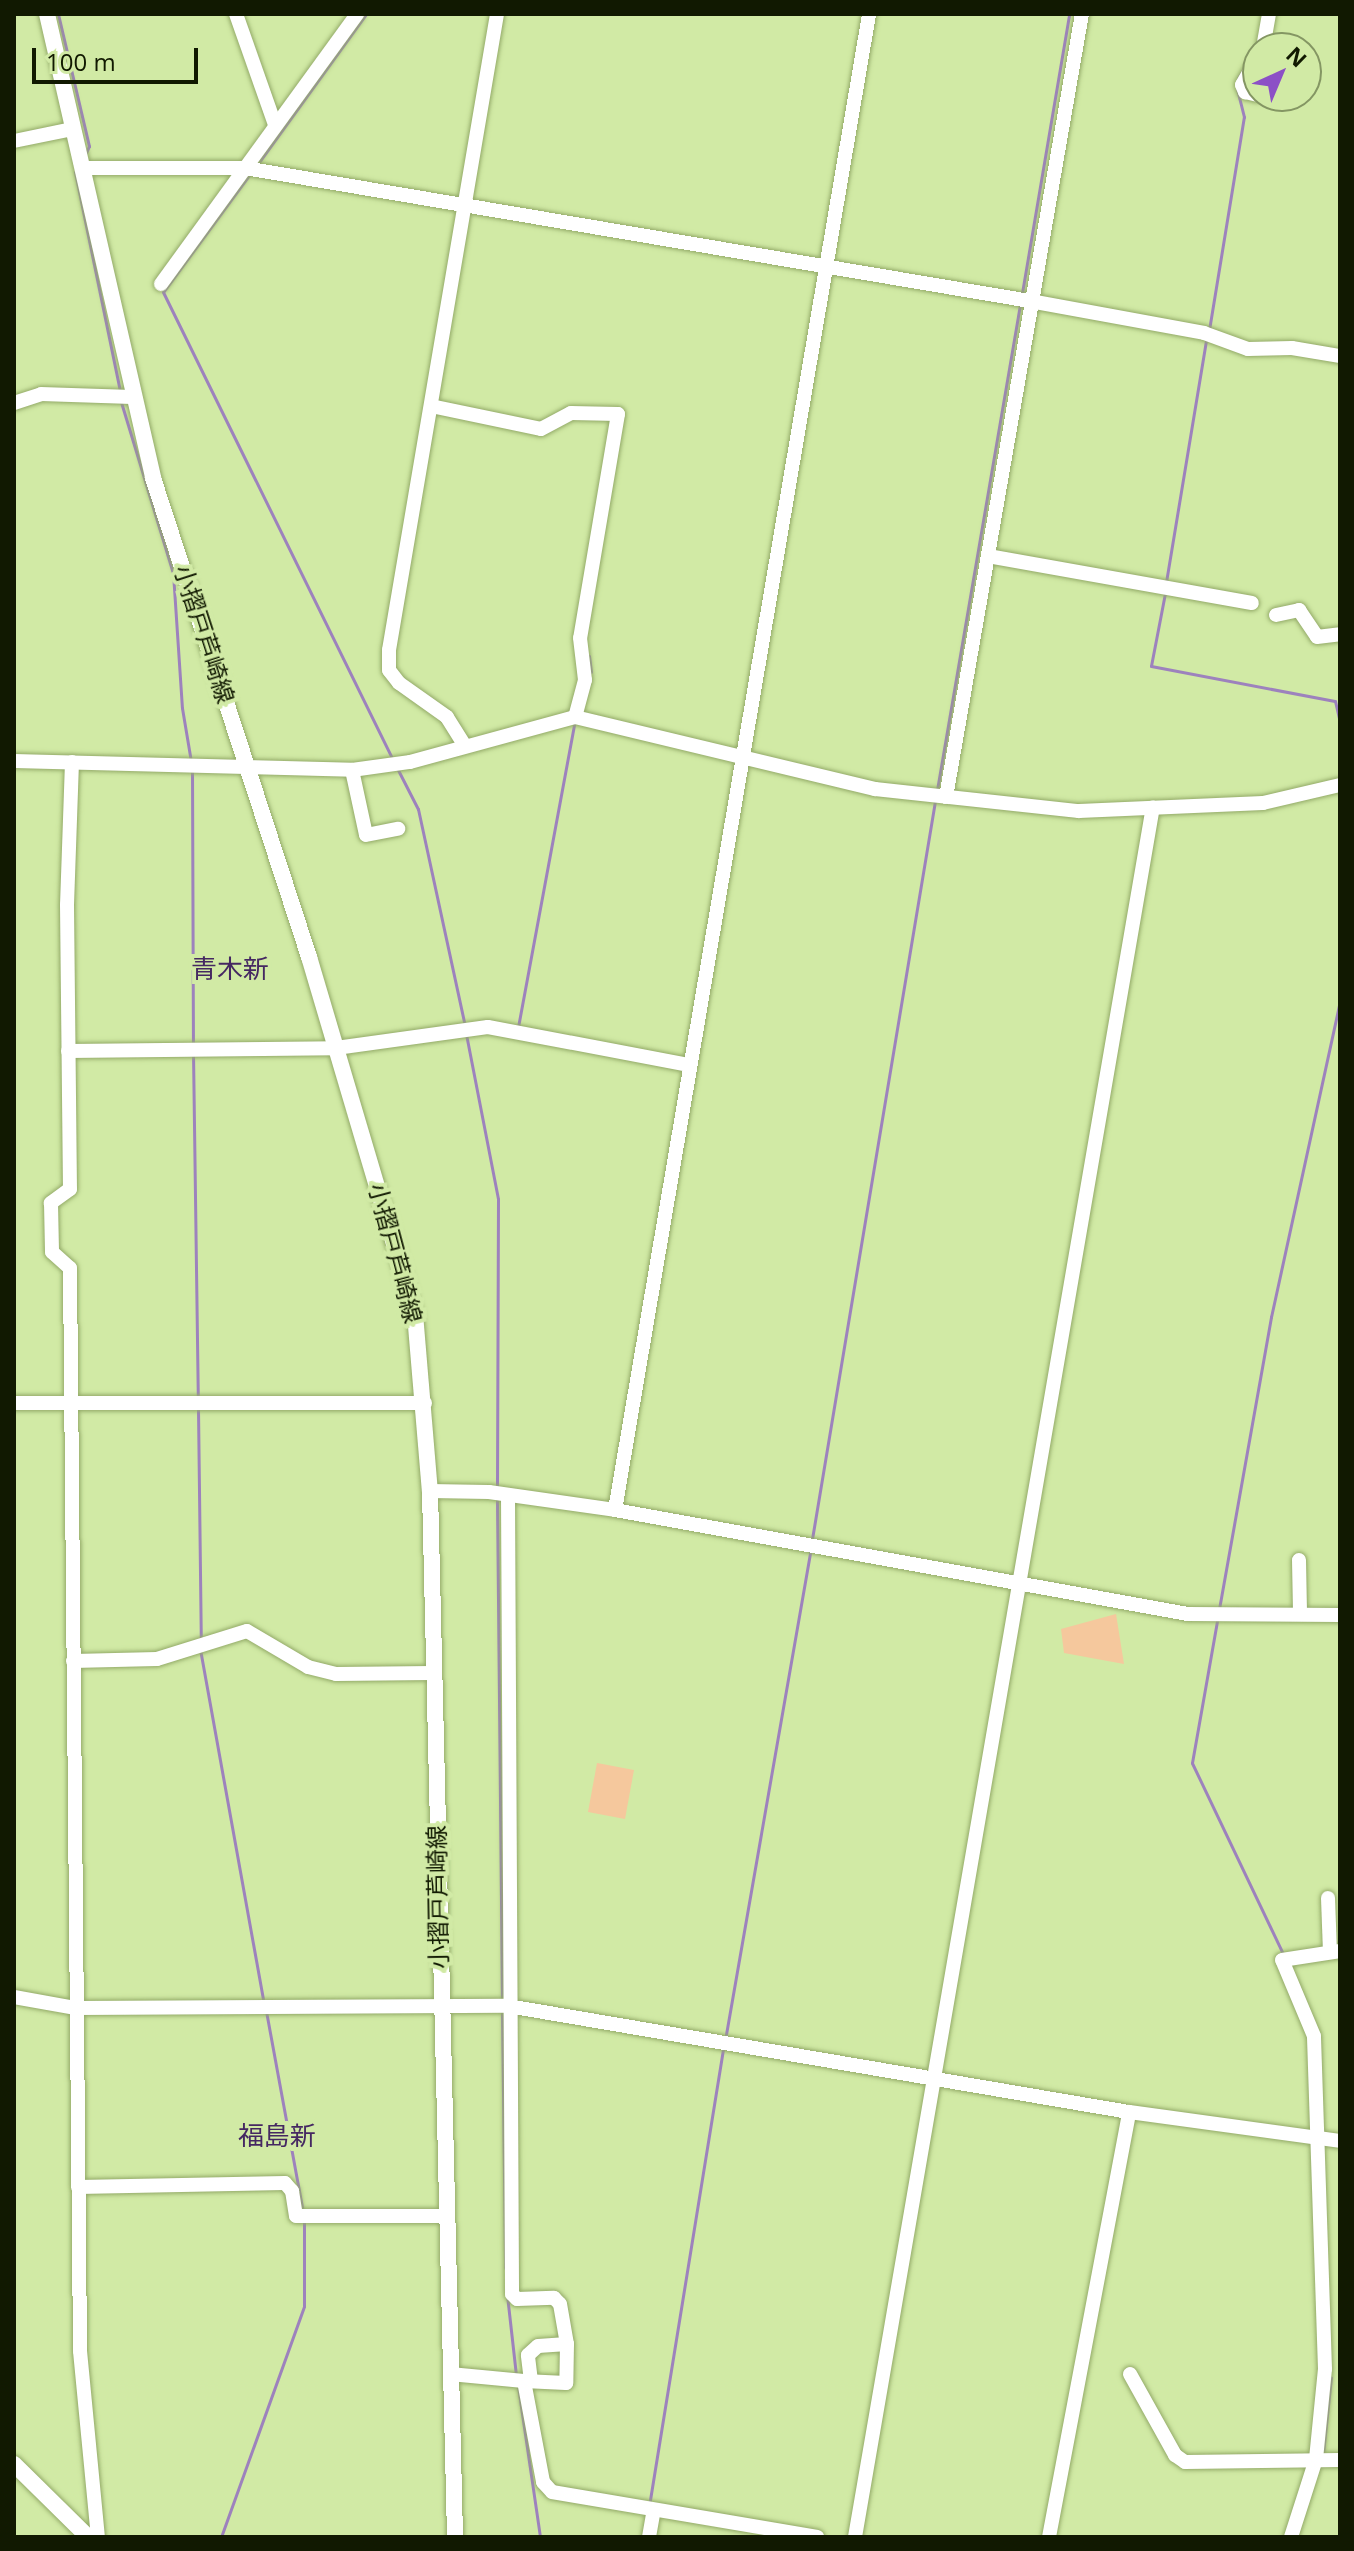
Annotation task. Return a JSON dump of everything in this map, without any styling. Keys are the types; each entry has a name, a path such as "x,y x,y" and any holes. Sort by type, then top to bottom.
{"main road":[{"name":"小摺戸芦崎線","path":"47,14 132,397 336,1048 415,1314 425,1403 430,1491 439,2006 455,2537"},
{"path":"14,2464 88,2537"}],"street":[{"path":"236,14 275,125"},
{"path":"161,284 357,14"},
{"path":"465,746 447,717 389,670 497,14"},
{"path":"615,1510 869,14"},
{"path":"946,797 1082,14"},
{"path":"14,141 72,129"},
{"path":"82,168 245,168 1030,301 1204,333 1248,349 1292,348 1340,356"},
{"path":"14,403 41,394 132,397"},
{"path":"431,406 541,429 571,413 618,414 580,638 585,680 575,717"},
{"path":"988,556 1252,603"},
{"path":"1276,615 1299,610 1317,637 1340,634"},
{"path":"14,761 352,770 465,746 575,717 875,789 1079,811 1263,803 1340,785"},
{"path":"72,762 68,1051 70,1189 51,1203 52,1252 70,1268 80,2351 98,2537"},
{"path":"352,770 366,835 398,829"},
{"path":"855,2537 1153,807"},
{"path":"68,1051 336,1048 488,1027 689,1065"},
{"path":"14,1403 425,1403"},
{"path":"430,1491 508,1495 615,1510 1020,1581 1188,1614 1340,1615"},
{"path":"450,2374 566,2383 567,2344 560,2304 554,2298 517,2299 512,2294 508,2006 508,1495"},
{"path":"1299,1560 1300,1614"},
{"path":"73,1661 157,1659 247,1631 308,1667 336,1674 432,1673"},
{"path":"1291,2537 1316,2459 1325,2369 1314,2036 1282,1960 1335,1952 1328,1898"},
{"path":"14,1997 76,2008 508,2006 1129,2112 1316,2141 1340,2141"},
{"path":"1049,2537 1129,2112"},
{"path":"78,2187 285,2183 292,2191 296,2216 446,2216"},
{"path":"567,2344 538,2346 528,2355 527,2381 543,2482 552,2492 817,2537"},
{"path":"1130,2374 1175,2455 1185,2462 1340,2460"},
{"path":"649,2537 654,2510"}],"shaded area":[{"path":"1116,1614 1124,1664 1064,1653 1061,1629"},
{"path":"597,1763 634,1770 625,1819 588,1812"}],"waterway":[{"path":"58,14 89,146 85,155"},
{"path":"256,166 366,14"},
{"path":"1022,293 1069,14"},
{"path":"1238,78 1242,71"},
{"path":"1209,330 1244,117 1237,89"},
{"path":"75,172 120,391"},
{"path":"249,175 163,292 392,758"},
{"path":"937,790 1020,305"},
{"path":"1166,582 1206,341"},
{"path":"121,402 173,573 182,708 191,762"},
{"path":"1165,593 1151,666 1335,701 1340,723"},
{"path":"589,656 591,672"},
{"path":"518,1027 574,724"},
{"path":"397,768 418,809 465,1027"},
{"path":"192,769 193,1046"},
{"path":"812,1539 935,801"},
{"path":"1219,1609 1271,1317 1340,1001"},
{"path":"466,1034 498,1199 497,1488"},
{"path":"193,1053 198,1398"},
{"path":"198,1409 201,1642"},
{"path":"497,1499 502,2000"},
{"path":"725,2040 810,1551"},
{"path":"1217,1621 1192,1763 1283,1954"},
{"path":"200,1649 264,2004"},
{"path":"266,2011 303,2212"},
{"path":"502,2011 505,2268"},
{"path":"649,2506 723,2047"},
{"path":"221,2537 304,2306 304,2220"},
{"path":"507,2295 516,2375"},
{"path":"1323,2453 1331,2377"},
{"path":"518,2386 540,2537"}],"district":[{"name":"青木新","path":"230,969"},
{"name":"福島新","path":"277,2136"}]}
